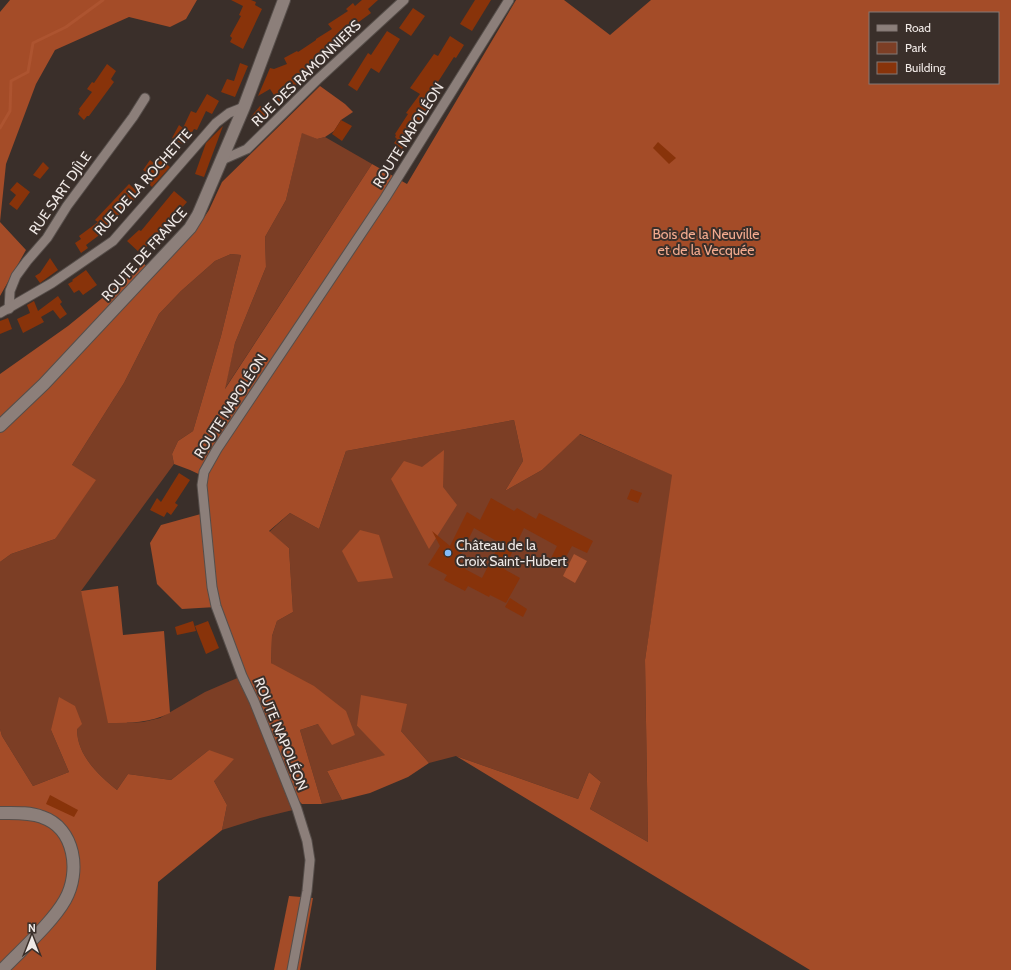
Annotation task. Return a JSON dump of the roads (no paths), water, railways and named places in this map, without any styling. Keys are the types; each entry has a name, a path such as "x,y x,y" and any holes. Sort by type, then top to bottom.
{"main road":[{"name":"ROUTE DE FRANCE","path":"0,426 44,384 190,228 198,215 244,107 284,0"},
{"path":"0,813 32,814 50,820 60,828 66,837 73,856 70,887 65,899 43,927 2,970"}],"street":[{"name":"RUE DES RAMONNIERS","path":"222,160 247,149 317,80 404,0"},
{"name":"ROUTE NAPOLÉON","path":"292,970 310,876 310,853 297,810 216,606 212,587 202,495 202,478 217,449 385,198 509,0"},
{"name":"RUE SART DJÎLE","path":"9,308 10,292 16,276 47,238 64,210 133,117 144,98"},
{"name":"RUE DE LA ROCHETTE","path":"0,313 52,283 113,241 216,123 229,113 244,107"}],"waterway":[{"path":"0,128 10,111 11,81 28,72 33,43 66,27 103,0"}],"place":[{"name":"Château de la Croix Saint-Hubert","path":"448,553"}],"park label":[{"name":"Bois de la Neuville et de la Vecquée","path":"706,242"}]}
